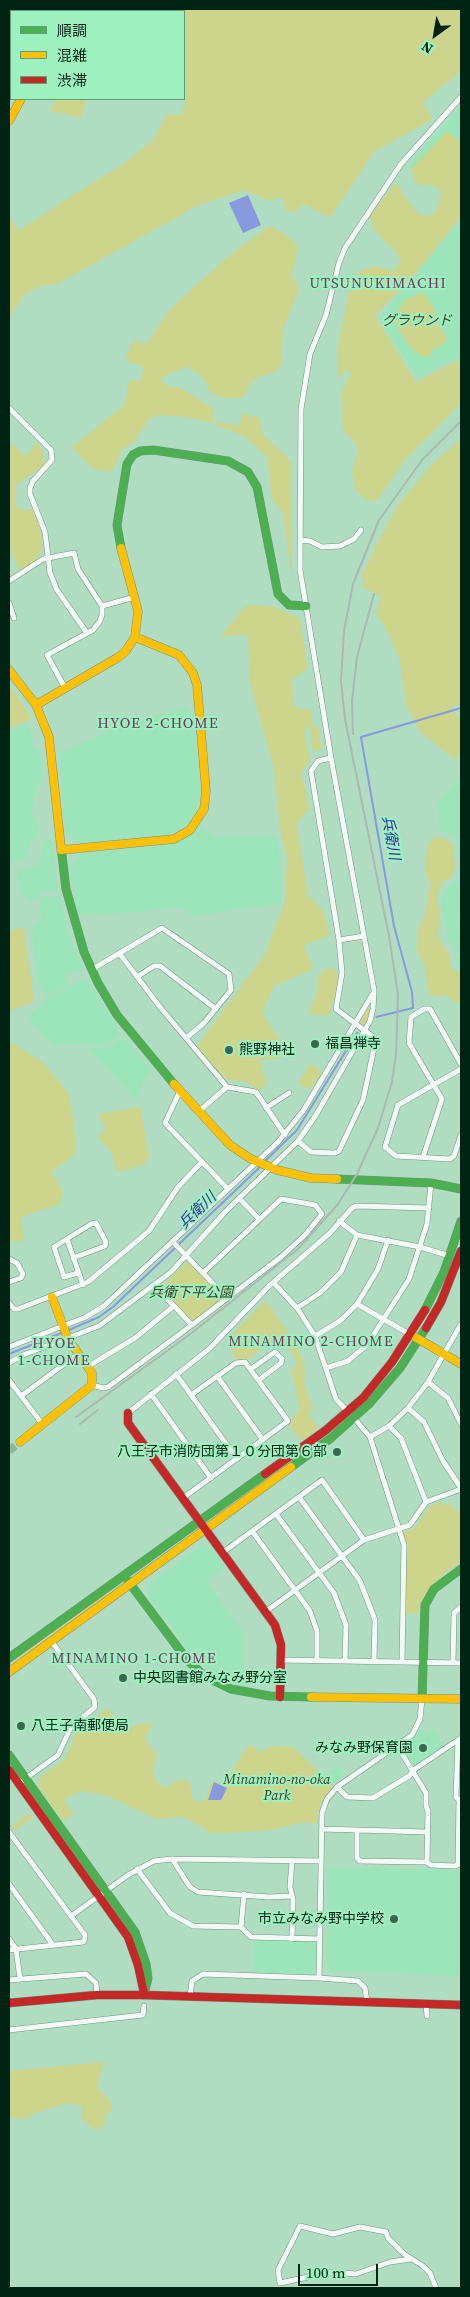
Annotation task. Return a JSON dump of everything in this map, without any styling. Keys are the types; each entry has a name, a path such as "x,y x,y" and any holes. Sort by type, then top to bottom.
{"main road":[{"path":"9,121 20,100"},
{"path":"36,705 117,658 125,652 135,637 139,616 118,536 118,515 129,460 137,452 148,449 228,461 241,466 248,472 257,487 276,591 289,605 306,606"},
{"path":"60,850 174,839 190,830 204,809 206,791 197,685 193,673 179,655 135,637"},
{"path":"9,670 36,705 50,743 60,850 72,917 91,970 122,1022 198,1112 226,1141 263,1165 311,1178 431,1183 461,1189"},
{"path":"9,1658 326,1430 348,1412 373,1387 411,1335 432,1297 450,1256 461,1221"},
{"path":"9,1672 331,1438 354,1418 380,1392 419,1340 441,1302 460,1259 461,1251"},
{"path":"20,1442 92,1385 92,1373 65,1332 52,1297"},
{"path":"411,1335 461,1364"},
{"path":"128,1413 128,1423 200,1521 279,1634 281,1660 280,1696"},
{"path":"422,1699 423,1612 426,1601 439,1585 461,1569"},
{"path":"124,1576 179,1652 201,1673 218,1683 238,1691 280,1696 461,1699"},
{"path":"9,1755 130,1923 141,1945 148,1978 144,1995"},
{"path":"9,1770 122,1927 133,1948 144,1995"},
{"path":"9,2003 97,1995 144,1995 461,2005"}],"street":[{"path":"9,1347 65,1332 99,1326 155,1286 186,1256 239,1198 372,1013 374,990 331,758 300,570 300,442 303,395 310,354 326,315 341,256 401,164 461,96"},
{"path":"9,408 43,440 53,455 50,464 35,478 30,488 43,523 50,573 58,590 87,633"},
{"path":"300,540 310,541 322,546 340,546 354,539 361,530"},
{"path":"9,581 47,557 74,553 78,569 102,606 100,621 97,626 47,655 65,688"},
{"path":"102,606 135,597"},
{"path":"9,603 14,618"},
{"path":"298,1141 311,1152 335,1153 339,1151 363,1100 376,1040 336,1009 342,973 339,940 311,771 318,760 331,758"},
{"path":"91,970 157,929 164,929 230,974 232,988 204,1024 186,1038"},
{"path":"339,940 364,936"},
{"path":"119,953 227,1087 256,1092 285,1135"},
{"path":"138,977 154,966 160,966 216,1009"},
{"path":"9,1363 65,1332 104,1306 173,1243 228,1189 298,1141 361,1028 374,990"},
{"path":"423,1157 442,1100 408,1041 411,1017 424,1008 430,1009 461,1064"},
{"path":"461,1069 398,1105 384,1147 396,1156 452,1158 461,1135"},
{"path":"198,1112 227,1087"},
{"path":"180,1091 166,1123 228,1189"},
{"path":"266,1108 288,1093"},
{"path":"312,1098 320,1103"},
{"path":"9,1303 16,1310 83,1285 150,1230 178,1187 202,1162"},
{"path":"326,1368 348,1362 367,1345 385,1320 409,1280 427,1224 431,1183"},
{"path":"239,1198 259,1219"},
{"path":"92,1385 103,1388 108,1387 192,1325 281,1257 322,1215 315,1205 283,1198 203,1273"},
{"path":"128,1413 209,1348 274,1283 304,1258 356,1206 429,1208"},
{"path":"339,1221 357,1235 420,1246 450,1256"},
{"path":"73,1258 103,1248 106,1242 98,1224 94,1223 56,1244 54,1249 64,1276 78,1273"},
{"path":"297,1308 320,1293 341,1272 357,1235"},
{"path":"67,1239 83,1285"},
{"path":"315,1336 340,1321 357,1304 378,1268 388,1240"},
{"path":"173,1243 227,1298"},
{"path":"9,1258 17,1263 23,1274 21,1278 9,1282"},
{"path":"274,1283 297,1308 315,1336 336,1399 348,1412"},
{"path":"155,1286 192,1325"},
{"path":"357,1304 411,1335"},
{"path":"87,1367 135,1338 174,1306"},
{"path":"370,1437 389,1426 408,1408 428,1382 461,1325"},
{"path":"251,1369 275,1352 282,1359 281,1363 258,1380"},
{"path":"21,1396 78,1354"},
{"path":"183,1498 288,1420 246,1363 239,1362 191,1395"},
{"path":"176,1374 237,1459"},
{"path":"217,1376 263,1440"},
{"path":"9,1380 43,1425"},
{"path":"428,1382 448,1398 461,1424"},
{"path":"151,1394 211,1478"},
{"path":"265,1612 364,1540 412,1524 426,1502 461,1489 443,1461 424,1422 408,1408"},
{"path":"354,1418 370,1437 404,1545 402,1662"},
{"path":"389,1426 401,1438 426,1502"},
{"path":"222,1553 322,1480 364,1540"},
{"path":"299,1497 360,1581 375,1620 374,1661"},
{"path":"276,1514 334,1593 346,1626 345,1661"},
{"path":"252,1531 310,1611 317,1630 317,1660"},
{"path":"453,1662 454,1613 461,1607"},
{"path":"453,1631 461,1631"},
{"path":"18,1784 58,1755 71,1727 93,1710 96,1705 94,1699 52,1642"},
{"path":"281,1660 461,1663"},
{"path":"319,1978 323,1807 336,1787 409,1739 416,1729 421,1715 422,1699"},
{"path":"336,1787 347,1797 373,1798 460,1739"},
{"path":"357,1830 357,1858 360,1861 427,1862 431,1865 455,1866 460,1863 460,1800 456,1797 460,1739"},
{"path":"398,1746 426,1793 428,1811 427,1862"},
{"path":"322,1829 427,1832"},
{"path":"9,1832 85,1935 86,1940 83,1942 9,1950"},
{"path":"71,1916 137,1869 152,1862 172,1859 321,1861"},
{"path":"172,1859 193,1890 198,1892 270,1897 291,1896"},
{"path":"292,1861 292,1938"},
{"path":"137,1869 170,1913 193,1926 241,1927 251,1937 320,1939"},
{"path":"9,1884 53,1945"},
{"path":"241,1927 244,1894"},
{"path":"9,1938 16,1949 20,1979"},
{"path":"9,1980 86,1974 96,1983 97,1995"},
{"path":"190,1996 192,1982 203,1974 358,1981 365,1988 367,2002"},
{"path":"426,2004 427,2016"},
{"path":"9,2030 143,2015 144,2006"},
{"path":"412,2259 390,2262 356,2274 332,2272 280,2283 278,2270 300,2226 333,2234 360,2227 384,2231 398,2248 430,2273 436,2288"}],"shaded area":[{"path":"461,105 461,209 408,166"},
{"path":"461,220 461,356 417,377 379,318"},
{"path":"185,708 193,714 201,792 198,808 191,821 181,830 164,836 79,843 66,832 59,753 131,722"},
{"path":"28,724 35,748 42,750 43,776 37,785 31,814 38,825 36,839 31,838 27,858 9,863 9,732"},
{"path":"459,776 461,777 461,863 455,834 440,831 437,806"},
{"path":"199,827 218,837 276,835 280,859 281,903 193,916 182,908 123,913 77,914 69,867 81,853 170,844 181,840"},
{"path":"45,839 52,840 58,889 57,891 41,892 40,896 30,901 21,892 16,872 39,865"},
{"path":"461,879 461,918 447,932 441,904 446,888"},
{"path":"59,895 70,936 83,969 65,975 68,984 46,997 37,978 32,927 42,920 39,898"},
{"path":"461,919 461,970 456,965 457,955 446,935"},
{"path":"86,978 121,1035 104,1045 52,1044 28,1018 45,999"},
{"path":"124,1037 152,1070 143,1082 136,1100 87,1047 105,1048"},
{"path":"201,1546 210,1547 224,1567 206,1580 244,1634 244,1686 221,1677 200,1663 185,1646 148,1595 149,1583"},
{"name":"みなみ野保育園","path":"420,1730 436,1731 443,1748 417,1765 414,1765 403,1749"},
{"path":"338,1766 344,1774 332,1784 323,1774"},
{"name":"市立みなみ野中学校","path":"327,1867 461,1870 461,1976 330,1971 327,1967"},
{"path":"254,1940 317,1942 316,1972 314,1974 253,1972"}],"green space":[{"path":"461,9 461,71 422,103 433,119 375,151 330,218 304,204 293,213 286,211 283,198 267,200 243,190 197,206 57,284 36,287 23,296 9,319 9,214 18,231 121,166 153,140 167,114 181,115 186,99 185,10 122,10"},
{"path":"56,100 86,100 81,119 65,113 49,112"},
{"path":"447,131 461,142 461,216 417,272 375,316 416,382 461,359 461,403 406,459 378,499 369,502 355,489 352,470 358,450 355,442 343,431 342,391 351,371 345,371 337,379 338,346 348,296 355,277 362,270 376,266 394,271 401,261 394,250 373,229 370,216 395,183 399,185 403,194 416,211 424,216 433,215 439,205 441,191 431,184 419,186 413,178 412,168"},
{"path":"270,226 288,236 297,246 292,274 299,288 283,330 281,364 277,371 254,379 242,398 225,398 210,393 204,379 188,366 161,378 164,384 183,389 214,409 213,421 240,426 241,414 259,417 262,433 292,462 292,580 283,513 272,499 267,457 245,437 210,422 184,417 157,415 148,420 134,442 122,450 112,472 93,469 72,447 123,406 127,396 127,382 141,380 144,367 125,360 135,340 146,345 167,313 188,292 235,251"},
{"name":"グラウンド","path":"423,292 435,310 438,325 448,339 437,349 433,348 431,355 424,358 411,348 398,329 394,315 405,300"},
{"path":"461,438 461,705 450,707 461,720 461,757 453,758 421,733 407,708 399,658 384,625 376,614 381,597 364,588 362,575 398,505 431,465"},
{"path":"37,441 44,453 43,466 15,486 16,506 22,510 34,509 42,536 41,553 35,562 19,570 9,544 9,442 26,456"},
{"path":"246,605 271,606 300,618 308,668 292,680 294,707 311,711 313,724 304,730 310,760 301,773 310,808 297,823 308,895 323,911 330,935 304,945 313,969 274,986 262,1013 286,1049 277,1059 260,1060 266,1084 258,1092 247,1082 225,1079 197,1046 265,954 285,901 287,857 280,829 274,768 250,682 248,635 221,636"},
{"path":"9,685 32,719 9,728"},
{"path":"318,726 322,750 313,751 310,727"},
{"path":"443,837 453,845 455,867 451,878 443,881 439,889 437,901 440,912 438,937 449,954 452,969 461,973 461,1002 458,1004 446,995 437,997 429,994 425,968 418,952 418,930 425,915 430,882 425,874 427,846 433,838"},
{"path":"24,927 34,1002 9,1011 9,932"},
{"path":"326,968 334,969 338,976 329,1016 309,1014 317,991 317,977"},
{"path":"372,1004 369,1019 364,1026 359,1021"},
{"path":"9,1041 43,1062 69,1094 75,1136 76,1153 52,1172 63,1192 60,1204 21,1217 24,1241 9,1241"},
{"path":"310,1064 322,1071 310,1090 298,1083"},
{"path":"140,1107 149,1156 144,1165 117,1172 112,1154 97,1136 106,1130 98,1114"},
{"name":"兵衛下平公園","path":"186,1263 189,1263 222,1296 221,1300 194,1320 190,1320 161,1290 162,1286"},
{"path":"265,1300 292,1338 304,1361 305,1379 303,1380 313,1408 309,1415 319,1428 301,1441 290,1427 289,1421 300,1410 291,1369 298,1364 285,1342 263,1347 246,1361 234,1359 229,1338"},
{"path":"441,1501 443,1505 449,1503 457,1511 461,1511 461,1564 449,1570 430,1587 421,1602 418,1614 405,1613 407,1546 403,1535 404,1532 414,1529 430,1506"},
{"path":"110,1591 112,1595 44,1644 9,1664 9,1661"},
{"name":"Minamino-no-oka Park","path":"108,1708 123,1728 149,1722 152,1725 145,1738 157,1755 153,1772 157,1782 163,1787 169,1786 182,1778 191,1784 192,1797 197,1802 205,1801 212,1781 230,1787 227,1778 247,1747 252,1745 259,1752 274,1746 293,1747 333,1785 320,1804 317,1823 300,1823 266,1831 210,1833 188,1819 180,1817 160,1819 152,1817 110,1797 86,1791 80,1791 64,1800 74,1814 63,1821 38,1786 40,1777 65,1759 76,1732"},
{"path":"29,1813 33,1817 14,1831 11,1827"},
{"path":"104,2062 97,2087 112,2103 111,2113 105,2113 106,2122 97,2131 81,2118 83,2106 68,2103 35,2113 27,2119 9,2118 9,2071"}],"water":[{"path":"248,195 261,225 243,233 229,203"},
{"path":"214,1782 227,1788 221,1800 208,1800"}],"waterway":[{"name":"兵衛川","path":"376,1017 413,1008 412,992 394,926 361,737 461,708"},
{"name":"兵衛川","path":"264,1162 297,1130 357,1033"},
{"name":"兵衛川","path":"69,1330 99,1317 114,1306 261,1166"},
{"name":"兵衛川","path":"9,1354 64,1332"}],"tunnel":[{"path":"9,1451 20,1442"}],"railway":[{"path":"76,1417 189,1335 298,1249 338,1204 357,1174 378,1128 392,1082 396,1054 398,994 389,936 345,719 341,681 344,631 353,584 379,520 422,460 461,421"},
{"path":"353,734 352,701 357,657 374,594"},
{"path":"80,1424 98,1410"}],"traffic: fast":[{"path":"121,548 117,525 127,464 133,455 140,451 153,450 228,461 248,472 257,487 278,594 289,605 306,606"},
{"path":"61,847 66,889 84,952 98,983 117,1015 174,1084"},
{"path":"337,1179 431,1183 461,1189"},
{"path":"425,1310 444,1272 461,1221"},
{"path":"291,1467 331,1438 369,1404 400,1368 426,1328"},
{"path":"9,1658 265,1474"},
{"path":"422,1699 425,1605 434,1589 461,1569"},
{"path":"128,1581 188,1661 206,1677 231,1689 270,1696 311,1697"},
{"path":"9,1755 135,1932 146,1964 148,1978 144,1995"}],"traffic: slow":[{"path":"9,121 20,100"},
{"path":"36,705 117,658 125,652 135,637 138,611 121,548"},
{"path":"61,850 174,839 190,830 204,809 206,791 197,685 193,673 179,655 135,637"},
{"path":"9,670 36,705 49,737 61,847"},
{"path":"174,1084 230,1145 251,1159 277,1170 311,1178 337,1179"},
{"path":"20,1442 92,1385 92,1373 68,1339 52,1297"},
{"path":"415,1337 461,1364"},
{"path":"9,1672 291,1467"},
{"path":"311,1697 461,1699"}],"traffic: jam":[{"path":"426,1328 441,1302 461,1251"},
{"path":"265,1474 326,1430 363,1398 392,1362 425,1310"},
{"path":"128,1413 128,1423 275,1625 281,1645 280,1697"},
{"path":"9,1770 128,1937 138,1965 144,1993"},
{"path":"9,2003 97,1995 144,1995 461,2005"}],"place":[{"name":"福昌禅寺","path":"315,1044"},
{"name":"熊野神社","path":"229,1050"},
{"name":"八王子市消防団第１０分団第６部","path":"337,1452"},
{"name":"中央図書館みなみ野分室","path":"123,1678"},
{"name":"八王子南郵便局","path":"21,1726"},
{"name":"みなみ野保育園","path":"423,1748"},
{"name":"市立みなみ野中学校","path":"394,1919"}],"district":[{"name":"UTSUNUKIMACHI","path":"378,284"},
{"name":"HYOE 2-CHOME","path":"158,724"},
{"name":"MINAMINO 2-CHOME","path":"311,1342"},
{"name":"HYOE 1-CHOME","path":"54,1352"},
{"name":"MINAMINO 1-CHOME","path":"134,1659"}]}
